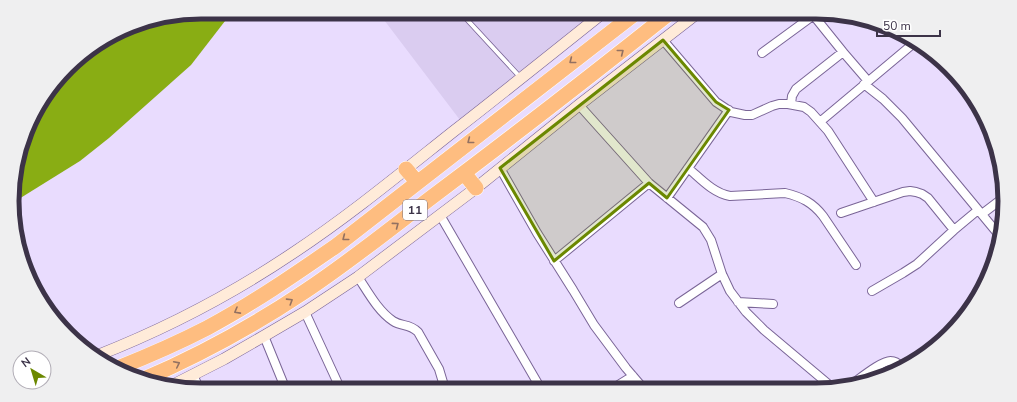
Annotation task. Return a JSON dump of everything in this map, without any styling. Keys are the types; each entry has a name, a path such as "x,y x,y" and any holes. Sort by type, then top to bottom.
{"highway":[{"name":"11","path":"124,365 206,328 251,303 294,275 336,246 628,19"},
{"path":"635,41 629,34 630,28 641,19"},
{"name":"11","path":"151,376 215,345 261,320 305,292 464,173 662,19"},
{"path":"490,153 520,119 600,56 602,50 598,42"},
{"path":"406,169 417,182"},
{"path":"464,173 476,188"}],"main road":[{"path":"102,353 150,334 187,315 223,296 294,253 406,169 595,19"},
{"path":"180,382 224,359 305,312 358,277 476,188 579,105 690,19"}],"street":[{"path":"762,53 809,19"},
{"path":"820,19 866,83 902,118 996,230"},
{"path":"663,40 716,102 736,114 749,116 779,104 792,104 804,107 811,112 828,131 874,202"},
{"path":"820,121 911,46"},
{"path":"792,104 792,96 796,89 843,52"},
{"path":"579,105 649,184 699,223 706,231 730,291 746,312 760,326 827,383"},
{"path":"667,198 728,110"},
{"path":"500,168 537,233 594,325 639,383"},
{"path":"688,168 716,191 725,195 786,193 803,198 814,206 823,216 856,264"},
{"path":"554,261 649,184"},
{"path":"841,213 903,192 916,192 928,198 954,230"},
{"path":"872,291 917,264 954,230 998,201"},
{"path":"440,215 538,383"},
{"path":"679,303 722,274"},
{"path":"358,277 371,298 387,316 393,321 409,326 418,332 439,369 443,383"},
{"path":"738,302 773,304"},
{"path":"305,312 337,383"},
{"path":"264,336 283,383"},
{"path":"862,377 884,362 892,361 898,363"},
{"path":"193,375 197,383"},
{"path":"622,383 633,376"}],"lane":[{"path":"466,19 521,78"}],"highlighted area":[{"path":"663,40 716,102 729,110 667,198 649,183 554,261 500,168"}],"shaded area":[{"path":"189,19 227,19 191,65 109,138 80,161 19,199 22,165 33,131 43,110 57,90 81,64 110,43 131,33 154,25"},
{"path":"383,19 590,19 460,120"}]}
